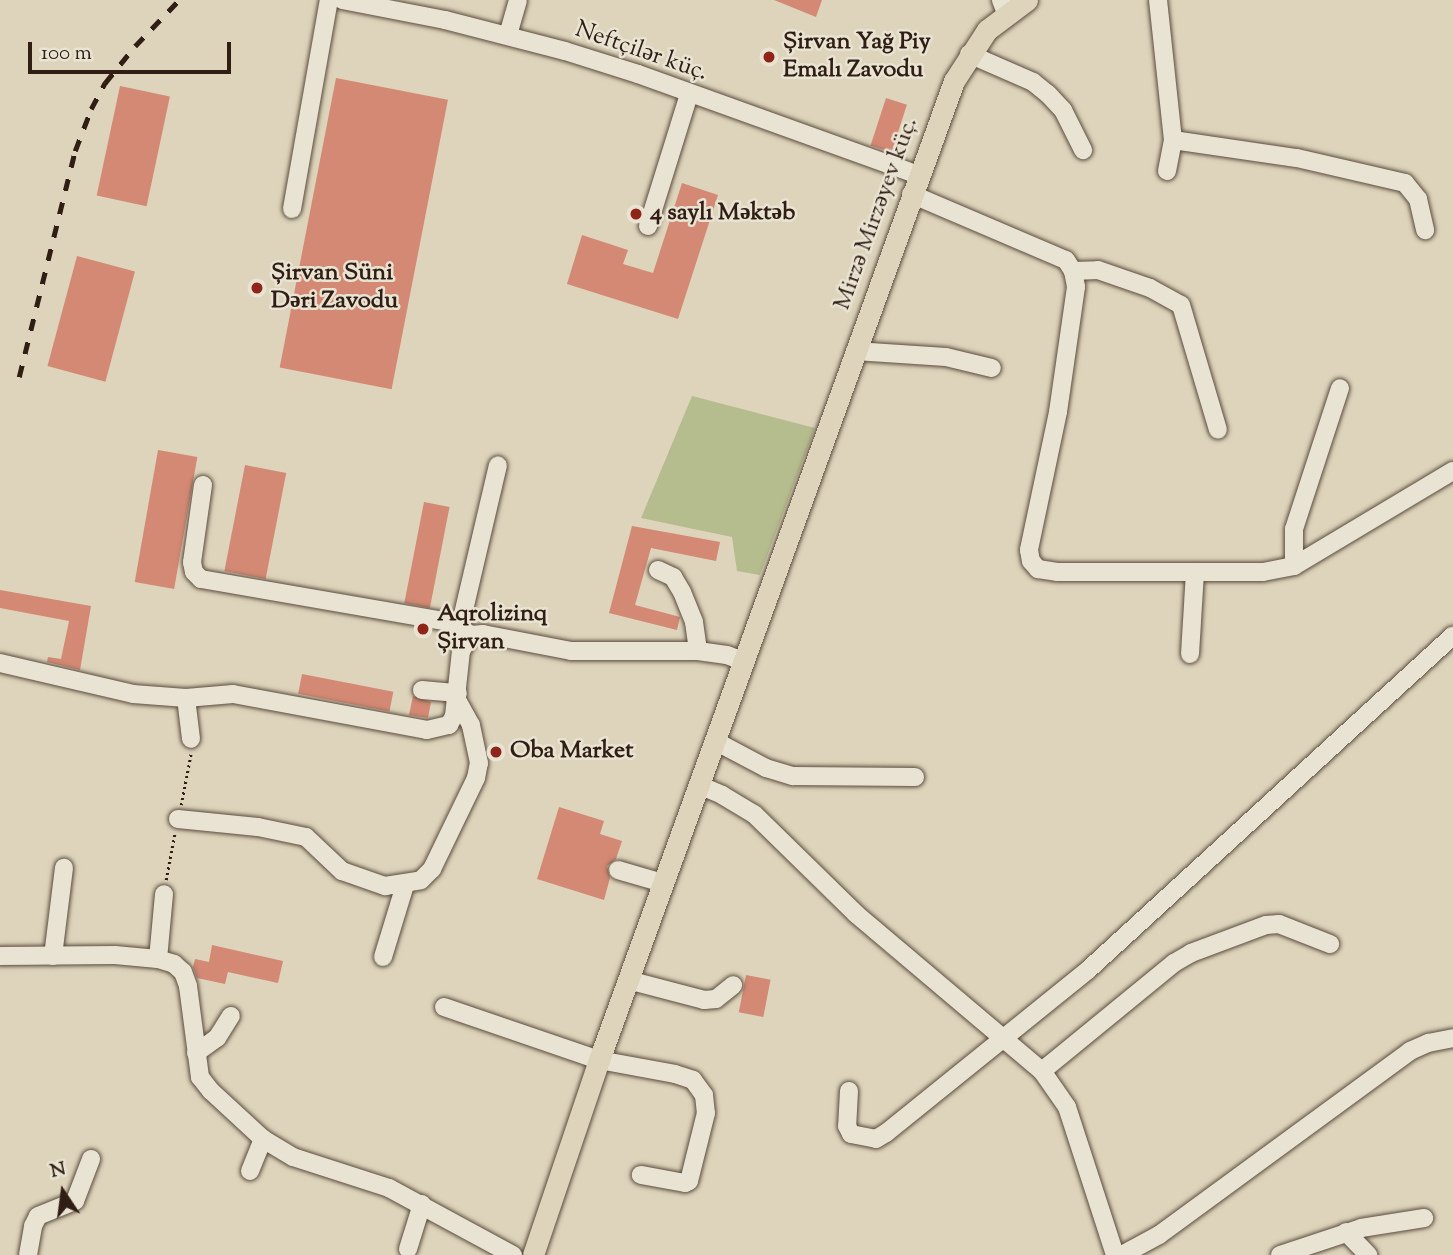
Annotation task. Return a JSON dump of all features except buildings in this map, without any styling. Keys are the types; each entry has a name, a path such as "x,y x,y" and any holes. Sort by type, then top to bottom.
{"main road":[{"name":"Mirzə Mirzəyev küç.","path":"533,1255 599,1060 745,662 914,185 954,81 969,54 1003,7 1027,0"}],"street":[{"path":"292,209 329,0"},
{"name":"Neftçilər küç.","path":"342,0 508,35 638,74 914,185 1066,260 1073,271"},
{"path":"508,35 518,0"},
{"path":"1158,0 1173,139 1167,171"},
{"path":"969,54 1033,82 1048,94 1063,110 1083,149"},
{"path":"648,226 689,94"},
{"path":"1173,139 1297,158 1405,183 1418,199 1425,230"},
{"path":"1218,430 1188,320 1181,305 1150,288 1098,270 1073,271 1076,287 1072,315 1055,426 1030,550 1031,561 1038,569 1057,572 1264,572 1294,566 1453,471"},
{"path":"855,351 946,357 992,368"},
{"path":"1294,566 1294,529 1340,388"},
{"path":"0,663 133,694 186,698 233,694 427,730 449,725 458,698 461,651 498,465"},
{"path":"204,485 192,562 194,572 201,579 444,621 466,631 571,650 698,651 727,655 745,662"},
{"path":"658,570 673,577 682,592 694,622 698,651"},
{"path":"1190,654 1195,572"},
{"path":"849,1091 847,1126 851,1134 876,1139 1088,970 1453,636"},
{"path":"422,690 458,698"},
{"path":"186,698 191,739"},
{"path":"178,819 258,827 306,837 342,871 358,879 385,886 405,885 421,880 432,869 476,778 479,763 478,744 458,698"},
{"path":"715,741 766,768 793,776 915,777"},
{"path":"699,785 754,814 856,914 1042,1071 1068,1107 1115,1255"},
{"path":"53,956 64,867"},
{"path":"618,870 663,884"},
{"path":"383,957 405,885"},
{"path":"158,959 164,894"},
{"path":"1042,1071 1174,963 1191,953 1266,925 1279,924 1330,944"},
{"path":"0,956 158,959 174,964 183,972 188,986 200,1077 211,1091 263,1139 293,1157 379,1184 422,1204 513,1255"},
{"path":"628,980 704,1000 716,999 733,985"},
{"path":"444,1007 599,1060 675,1074 693,1080 704,1095 706,1114 689,1181 641,1175"},
{"path":"196,1053 217,1038 231,1016"},
{"path":"1122,1255 1159,1235 1410,1051 1428,1043 1453,1038"},
{"path":"250,1171 263,1139"},
{"path":"28,1255 33,1226 38,1216 75,1201 91,1159"},
{"path":"408,1249 422,1204"},
{"path":"1280,1255 1346,1232 1424,1218"},
{"path":"1346,1232 1367,1255"}],"green space":[{"path":"692,396 815,428 760,575 737,571 732,537 641,518"}],"railway":[{"path":"19,377 75,151 91,109 105,83 135,46 179,0"}],"place":[{"name":"Şirvan Yağ Piy Emalı Zavodu","path":"769,57"},
{"name":"4 saylı Məktəb","path":"636,214"},
{"name":"Şirvan Süni Dəri Zavodu","path":"257,288"},
{"name":"Aqrolizinq Şirvan","path":"423,629"},
{"name":"Oba Market","path":"496,752"}]}
